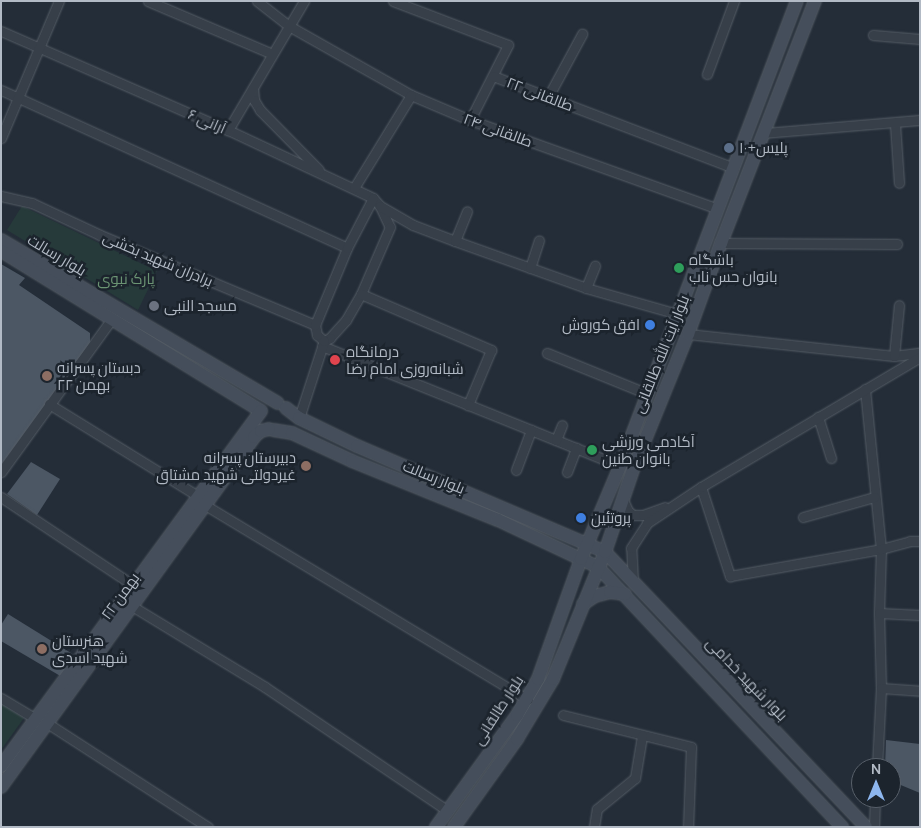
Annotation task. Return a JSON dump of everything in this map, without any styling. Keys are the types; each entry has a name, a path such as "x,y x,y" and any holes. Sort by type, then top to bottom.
{"main road":[{"name":"بلوار آیت الله طالقانی","path":"587,544 648,394 797,1"},
{"name":"بلوار آیت الله طالقانی","path":"605,552 647,434 688,334 721,243 815,1"},
{"path":"749,128 764,133"},
{"name":"بلوار رسالت","path":"1,240 282,405 299,418 357,446 605,552"},
{"name":"بلوار رسالت","path":"1,251 261,412"},
{"path":"270,403 282,405 288,417 285,425 271,429 262,424 261,412 270,403"},
{"name":"۲۲ بهمن","path":"1,766 42,721 132,606 261,412"},
{"name":"بلوار رسالت","path":"271,429 292,433 352,461 498,520 598,567"},
{"name":"۲۲ بهمن","path":"1,787 42,721 133,585 254,437 261,431 271,429"},
{"path":"634,429 647,434"},
{"name":"بلوار طالقانی","path":"436,827 528,700 538,679 587,544"},
{"name":"بلوار طالقانی","path":"454,827 543,700 605,552"},
{"name":"بلوار شهید خدامی","path":"605,552 866,827"},
{"name":"بلوار شهید خدامی","path":"598,567 842,827"},
{"path":"583,604 595,596 610,592 625,594"}],"street":[{"path":"1,138 59,1"},
{"path":"148,1 272,54"},
{"name":"طالقانی ۲۴","path":"257,1 289,26 411,95 470,120 718,209"},
{"path":"228,130 304,1"},
{"name":"طالقانی ۲۲","path":"393,1 508,45 493,76 734,168"},
{"path":"707,74 734,1"},
{"name":"آرانی ۶","path":"1,31 228,130 373,198"},
{"path":"548,97 582,34"},
{"path":"873,35 920,39"},
{"path":"470,120 493,76"},
{"path":"253,88 254,100 260,110 322,173"},
{"path":"1,90 347,248"},
{"path":"354,188 411,95"},
{"path":"764,133 895,124 920,120"},
{"path":"895,124 899,183"},
{"name":"برادران شهید بخشی","path":"1,196 32,203 100,235 315,326"},
{"path":"299,418 323,344 346,320 361,294 390,227 380,206 373,198 347,248 315,326 317,335 323,344 620,466"},
{"path":"380,206 413,225 455,241 586,288 678,314"},
{"path":"455,241 468,211"},
{"path":"390,227 413,225"},
{"path":"530,268 539,240"},
{"path":"721,243 897,244"},
{"path":"586,288 595,266"},
{"path":"361,294 491,350 468,405"},
{"path":"894,356 899,305"},
{"path":"1,472 111,320"},
{"path":"688,334 919,358"},
{"path":"547,353 648,394"},
{"path":"633,583 631,555 634,541 647,523 702,487 919,358"},
{"path":"865,389 874,497 881,550 879,612 882,688 878,758"},
{"path":"49,404 336,586 528,700"},
{"path":"818,417 831,458"},
{"path":"556,440 562,425"},
{"path":"516,470 531,430"},
{"path":"567,472 576,448"},
{"path":"702,487 730,576 881,550 910,541 920,541"},
{"path":"1,497 133,585"},
{"path":"803,518 874,497"},
{"path":"624,502 628,511 633,515 643,515 675,504"},
{"path":"132,606 264,687 448,811"},
{"path":"879,612 920,615"},
{"path":"882,688 920,691"},
{"path":"1,698 42,721 208,827"},
{"path":"563,715 691,747 688,827"},
{"path":"594,827 597,809 634,778 642,736"},
{"path":"874,827 875,808"}],"green space":[{"name":"پارک نبوی","path":"22,206 157,271 138,310 7,230"},
{"path":"1,704 24,718 1,750"}],"building":[{"path":"1,264 25,278 19,285 90,333 90,343 1,465"},
{"path":"31,462 60,479 37,515 7,494"},
{"path":"8,614 79,658 62,677 1,641 1,625"},
{"path":"886,740 920,744 920,793 901,785 901,758 885,758"}],"place":[{"name":"پلیس+۱۰","path":"729,148"},
{"name":"باشگاه بانوان حس ناب","path":"679,268"},
{"name":"مسجد النبی","path":"154,306"},
{"name":"افق کوروش","path":"650,325"},
{"name":"درمانگاه شبانه‌روزی امام رضا","path":"335,360"},
{"name":"دبستان پسرانه ۲۲ بهمن","path":"47,376"},
{"name":"آکادمی ورزشی بانوان طنین","path":"592,450"},
{"name":"دبیرستان پسرانه غیردولتی شهید مشتاق","path":"306,466"},
{"name":"پروتئین","path":"581,518"},
{"name":"هنرستان شهید اسدی","path":"42,649"}]}
